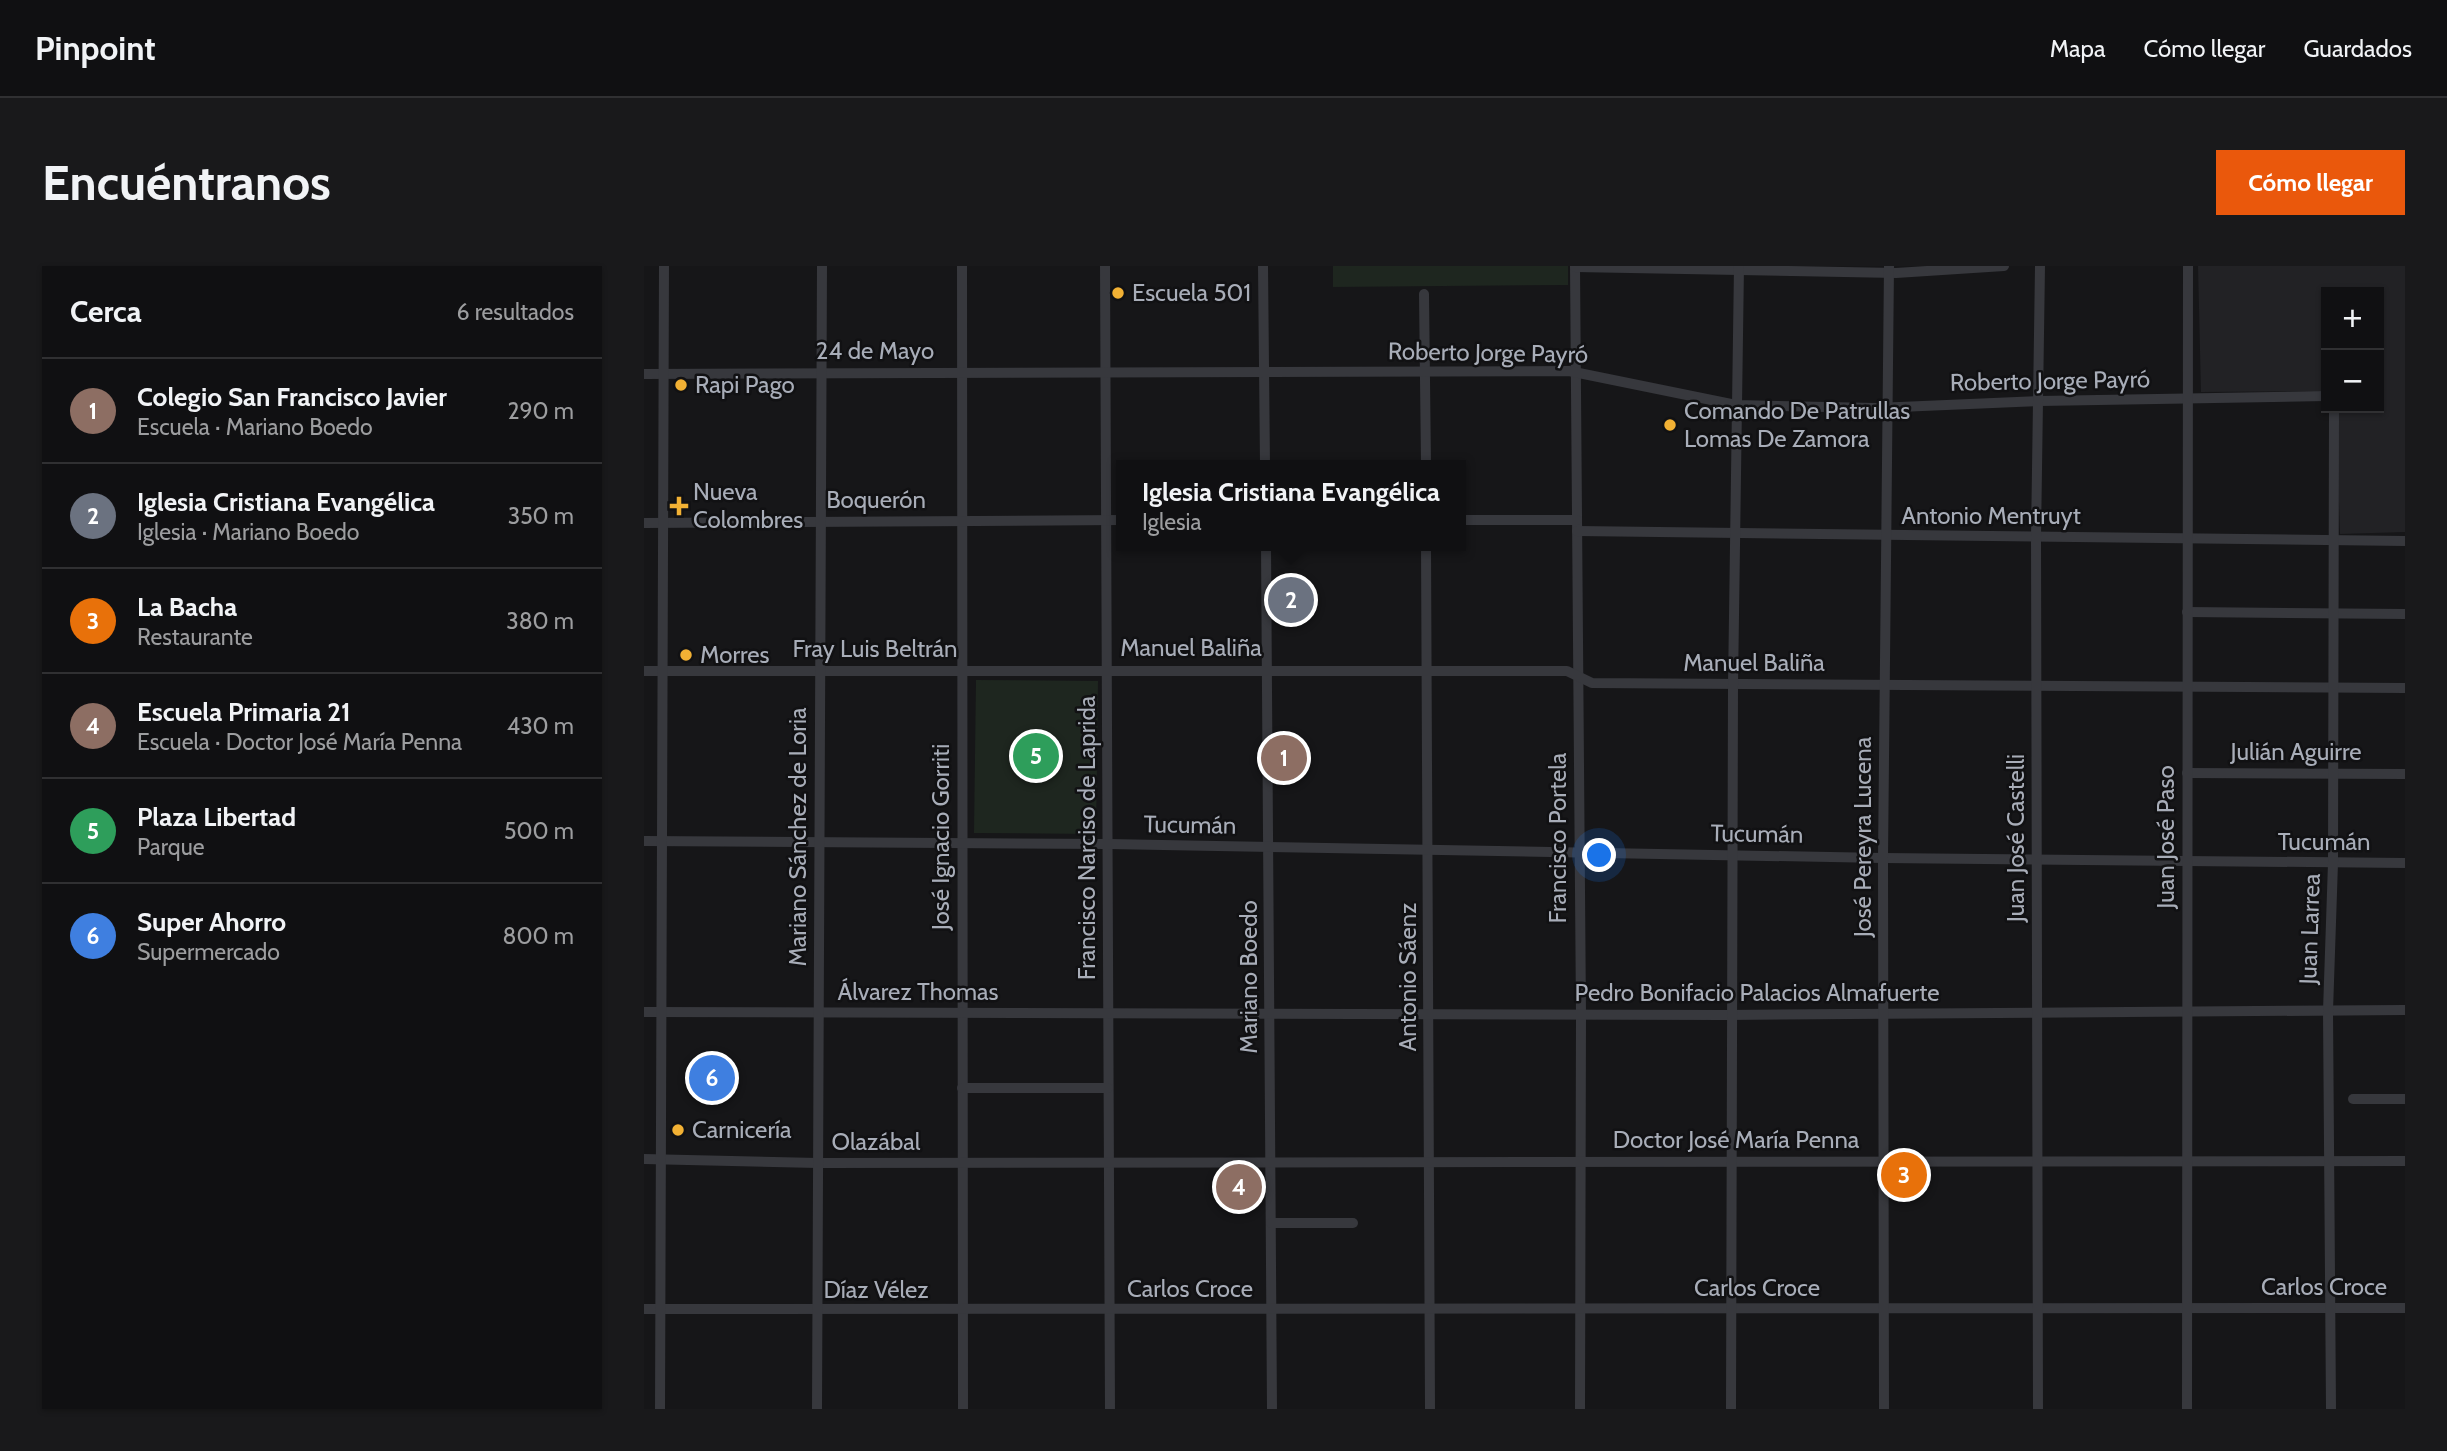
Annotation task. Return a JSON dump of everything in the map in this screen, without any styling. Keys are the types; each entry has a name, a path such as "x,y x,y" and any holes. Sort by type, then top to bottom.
{"street":[{"path":"660,1409 664,266"},
{"name":"Mariano Sánchez de Loria","path":"817,1409 822,266"},
{"name":"José Ignacio Gorriti","path":"962,266 963,1409"},
{"name":"Francisco Narciso de Laprida","path":"1105,266 1110,1409"},
{"path":"1264,266 1265,460"},
{"path":"1575,266 1889,270 2004,266"},
{"name":"Francisco Portela","path":"1575,266 1581,1015 1580,1409"},
{"name":"Juan José Castelli","path":"2038,1409 2036,537 2040,266"},
{"name":"Juan José Paso","path":"2187,1409 2188,266"},
{"path":"1731,1409 1734,1161 1731,1014 1733,685 1739,268"},
{"name":"José Pereyra Lucena","path":"1884,1409 1883,858 1889,270"},
{"path":"1424,294 1426,460"},
{"name":"24 de Mayo","path":"644,373 1107,371"},
{"name":"Roberto Jorge Payró","path":"1107,371 1576,372 1736,405 1886,407 2040,401 2321,396"},
{"name":"Juan Larrea","path":"2331,1409 2328,1011 2334,773 2334,413"},
{"path":"1108,520 1116,520"},
{"name":"Boquerón","path":"644,523 1108,520"},
{"name":"Antonio Mentruyt","path":"1466,520 1735,533 2405,541"},
{"name":"Mariano Boedo","path":"1266,551 1272,1409"},
{"name":"Antonio Sáenz","path":"1426,551 1430,1409"},
{"path":"2187,612 2405,614"},
{"name":"Fray Luis Beltrán","path":"644,671 1107,669"},
{"name":"Manuel Baliña","path":"1107,669 1567,671 1592,683 2405,688"},
{"name":"Julián Aguirre","path":"2187,774 2405,774"},
{"name":"Tucumán","path":"644,841 1108,844 1883,858 2405,863"},
{"name":"Pedro Bonifacio Palacios Almafuerte","path":"1109,1014 1581,1015 2405,1010"},
{"name":"Álvarez Thomas","path":"644,1013 1109,1014"},
{"path":"962,1088 1108,1088"},
{"path":"2353,1099 2405,1099"},
{"name":"Olazábal","path":"644,1159 818,1163 1108,1163"},
{"name":"Doctor José María Penna","path":"1108,1163 2405,1161"},
{"path":"1271,1223 1353,1223"},
{"name":"Carlos Croce","path":"1109,1310 2405,1308"},
{"name":"Díaz Vélez","path":"644,1310 1109,1310"}],"shaded area":[{"path":"1333,266 1568,266 1568,285 1333,287"},
{"path":"2198,266 2405,266 2405,532 2340,534 2336,413 2384,413 2384,287 2321,287 2321,391 2201,392"},
{"path":"976,680 1098,681 1096,834 974,833"}],"place":[{"name":"Escuela 501","path":"1118,293"},
{"name":"Rapi Pago","path":"681,385"},
{"name":"Comando De Patrullas Lomas De Zamora","path":"1670,425"},
{"name":"Nueva Colombres","path":"679,506"},
{"name":"Iglesia Cristiana Evangélica","path":"1291,600"},
{"name":"Morres","path":"686,655"},
{"name":"Plaza Libertad","path":"1036,756"},
{"name":"Colegio San Francisco Javier","path":"1284,758"},
{"name":"Super Ahorro","path":"712,1078"},
{"name":"Carnicería","path":"678,1130"},
{"name":"La Bacha","path":"1904,1175"},
{"name":"Escuela Primaria 21","path":"1239,1187"}]}
